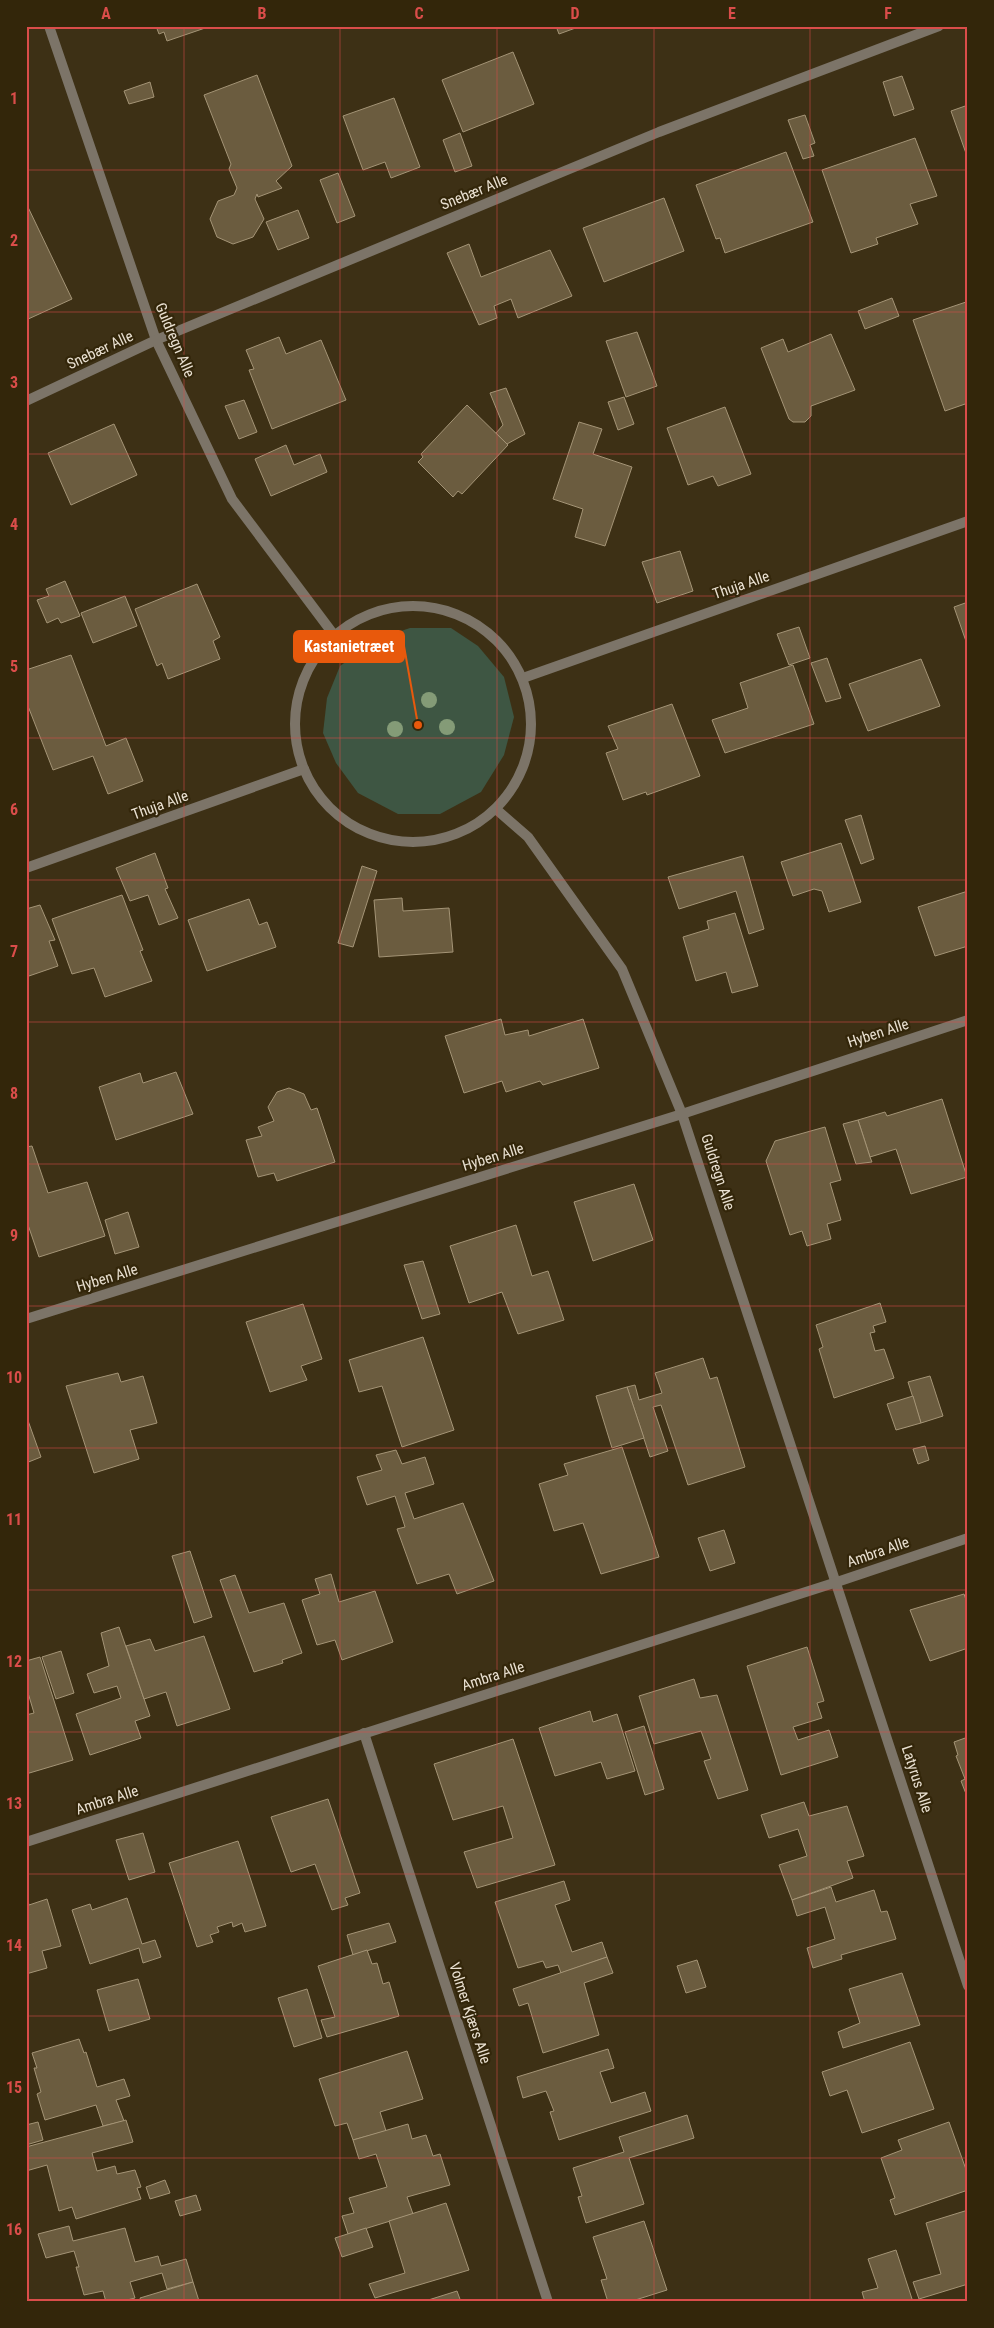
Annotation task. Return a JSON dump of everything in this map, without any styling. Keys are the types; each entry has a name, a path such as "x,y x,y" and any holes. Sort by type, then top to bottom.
{"street":[{"name":"Guldregn Alle","path":"49,26 156,340 232,499 334,635"},
{"name":"Snebær Alle","path":"26,401 156,340 659,132 939,26"},
{"name":"Thuja Alle","path":"523,678 968,521"},
{"path":"402,605 440,607 475,622 503,646 523,678 532,715 528,753 513,788 498,810 457,834 422,842 387,839 354,827 326,805 304,769 295,739 296,701 309,665 334,635 366,614 402,605"},
{"name":"Thuja Alle","path":"26,868 304,769"},
{"name":"Guldregn Alle","path":"498,810 528,837 622,969 682,1114 837,1582"},
{"name":"Hyben Alle","path":"26,1319 682,1114 968,1020"},
{"name":"Ambra Alle","path":"26,1842 837,1582 968,1538"},
{"name":"Latyrus Alle","path":"837,1582 968,1986"},
{"name":"Volmer Kjærs Alle","path":"364,1733 548,2302"}],"green space":[{"path":"410,628 451,628 478,646 504,677 514,717 504,755 481,792 440,814 398,814 358,793 336,763 323,733 327,698 340,666 377,639"}],"building":[{"path":"156,26 211,26 167,41 164,32 159,34"},
{"path":"556,26 581,26 559,34"},
{"path":"513,52 534,104 463,132 442,80"},
{"path":"257,75 292,166 276,181 282,188 258,197 257,194 255,199 264,219 253,237 233,244 217,237 210,219 218,201 234,195 237,188 229,169 231,164 204,95"},
{"path":"902,76 914,109 894,116 883,82"},
{"path":"150,82 154,97 129,104 124,91"},
{"path":"394,98 420,167 391,178 385,162 363,170 343,116"},
{"path":"968,105 968,159 951,111"},
{"path":"805,115 815,143 810,145 814,156 803,159 788,120"},
{"path":"460,133 472,166 455,172 443,140"},
{"path":"915,138 937,196 910,204 918,224 876,238 878,244 851,253 822,170"},
{"path":"786,152 813,222 725,253 720,238 716,239 696,185"},
{"path":"338,173 355,216 337,223 320,180"},
{"path":"664,198 684,251 604,282 583,228"},
{"path":"26,203 72,299 26,320"},
{"path":"298,210 309,238 278,250 266,222"},
{"path":"469,244 481,277 550,250 572,296 518,318 511,299 494,306 497,318 479,325 447,253"},
{"path":"892,298 899,316 865,329 858,311"},
{"path":"966,302 968,403 945,411 913,320"},
{"path":"637,332 657,386 626,397 606,341"},
{"path":"831,334 855,390 811,406 811,416 805,422 793,422 789,419 761,348 783,339 788,352"},
{"path":"279,337 286,354 321,340 346,400 272,429 249,370 254,369 246,350"},
{"path":"506,388 525,434 507,444 496,433 503,425 490,393"},
{"path":"624,397 634,424 618,430 608,402"},
{"path":"244,400 257,432 239,439 225,406"},
{"path":"467,405 508,445 462,494 458,491 453,497 418,462 423,457 421,454"},
{"path":"725,407 751,474 718,486 713,476 688,485 667,428"},
{"path":"579,422 602,429 593,454 632,467 605,546 575,537 583,509 553,499"},
{"path":"114,424 137,475 71,505 48,453"},
{"path":"286,445 294,465 320,454 327,472 271,496 255,459"},
{"path":"680,551 693,591 657,603 642,562"},
{"path":"65,581 80,616 61,623 58,618 47,623 37,600 49,596 46,589"},
{"path":"197,584 220,637 213,641 220,659 168,679 162,663 157,666 135,609"},
{"path":"125,596 137,626 93,643 81,613"},
{"path":"968,602 968,647 954,607"},
{"path":"799,627 810,658 789,665 777,634"},
{"path":"71,655 106,746 126,738 143,781 108,794 93,756 53,770 26,701 26,670"},
{"path":"827,658 841,698 826,702 811,663"},
{"path":"921,659 940,706 868,731 849,684"},
{"path":"793,665 814,724 725,753 712,720 748,708 740,683"},
{"path":"672,704 700,776 647,795 646,792 623,800 606,753 618,749 608,726"},
{"path":"861,815 874,859 861,864 845,820"},
{"path":"841,843 861,902 829,912 822,891 814,889 793,896 781,862"},
{"path":"155,853 168,888 165,889 178,918 159,925 148,895 130,901 116,868"},
{"path":"743,856 764,929 749,934 736,891 679,909 668,877"},
{"path":"362,866 377,871 353,947 338,943"},
{"path":"968,891 968,946 935,956 918,907"},
{"path":"122,895 143,950 140,951 152,981 105,997 94,968 72,974 52,919"},
{"path":"402,898 403,911 449,908 453,952 379,957 374,900"},
{"path":"249,899 259,925 267,922 276,947 207,971 188,920"},
{"path":"40,905 55,940 49,941 58,966 26,977 26,909"},
{"path":"735,913 758,986 732,993 726,972 696,981 683,937 709,929 707,921"},
{"path":"501,1019 505,1035 528,1030 529,1036 583,1019 599,1068 543,1085 540,1081 506,1092 502,1081 464,1093 445,1036"},
{"path":"176,1072 193,1114 116,1140 99,1087 140,1073 143,1083"},
{"path":"289,1088 304,1094 311,1110 317,1108 335,1162 277,1181 274,1173 258,1177 246,1140 262,1136 258,1127 274,1121 268,1107 277,1092"},
{"path":"942,1099 967,1177 911,1194 896,1149 870,1157 858,1120 885,1112 887,1116"},
{"path":"858,1120 872,1162 856,1164 843,1124"},
{"path":"825,1127 841,1180 830,1183 841,1220 827,1224 831,1239 807,1246 802,1231 790,1235 766,1161 775,1141"},
{"path":"32,1146 48,1193 87,1182 105,1236 39,1257 26,1219 26,1147"},
{"path":"634,1184 653,1240 593,1261 574,1202"},
{"path":"128,1212 139,1247 115,1254 105,1220"},
{"path":"516,1225 532,1276 548,1271 564,1320 518,1334 502,1292 469,1303 450,1246"},
{"path":"423,1261 440,1314 422,1319 404,1265"},
{"path":"880,1303 886,1322 873,1326 875,1332 870,1333 875,1351 884,1349 894,1378 834,1398 819,1349 823,1347 816,1325"},
{"path":"303,1304 322,1359 301,1366 307,1380 270,1392 246,1322"},
{"path":"423,1337 454,1430 402,1447 382,1386 359,1392 349,1360"},
{"path":"703,1358 710,1379 717,1377 745,1467 688,1485 661,1405 653,1407 668,1451 650,1457 627,1387 635,1385 639,1400 662,1393 655,1373"},
{"path":"118,1373 121,1382 143,1376 157,1423 130,1430 139,1459 94,1473 66,1386"},
{"path":"930,1376 943,1416 921,1423 908,1382"},
{"path":"627,1387 644,1438 612,1448 596,1396"},
{"path":"913,1396 921,1423 896,1430 887,1404"},
{"path":"26,1415 41,1457 26,1463"},
{"path":"925,1446 929,1460 918,1464 913,1449"},
{"path":"622,1447 659,1557 601,1574 583,1523 554,1531 539,1484 568,1475 564,1464"},
{"path":"396,1450 402,1464 425,1457 434,1484 405,1493 414,1519 463,1503 494,1581 457,1594 449,1574 417,1584 397,1529 405,1527 395,1496 367,1505 357,1477 382,1470 376,1455"},
{"path":"724,1530 735,1563 710,1571 698,1538"},
{"path":"190,1551 212,1617 194,1623 172,1556"},
{"path":"331,1574 339,1602 375,1591 393,1642 342,1660 335,1640 317,1645 302,1600 320,1594 315,1579"},
{"path":"235,1575 249,1613 284,1603 302,1653 282,1660 283,1663 254,1672 220,1580"},
{"path":"964,1594 968,1606 968,1648 930,1661 910,1610"},
{"path":"119,1627 150,1716 135,1721 141,1738 90,1755 76,1714 121,1698 117,1686 94,1693 87,1674 109,1666 101,1633"},
{"path":"204,1636 230,1709 177,1726 166,1692 144,1699 126,1646 150,1639 155,1651"},
{"path":"807,1647 824,1701 817,1703 822,1718 793,1727 798,1740 829,1730 838,1757 781,1775 747,1666"},
{"path":"61,1651 74,1693 56,1699 42,1657"},
{"path":"40,1657 73,1760 26,1774 26,1715 34,1713 26,1686 26,1661"},
{"path":"694,1679 700,1698 717,1695 748,1790 718,1799 704,1761 711,1759 701,1731 654,1744 639,1696"},
{"path":"590,1711 593,1722 617,1714 635,1771 607,1779 601,1762 555,1776 539,1728"},
{"path":"644,1726 664,1789 645,1795 625,1732"},
{"path":"968,1737 968,1799 961,1781 965,1779 956,1756 958,1755 954,1742"},
{"path":"513,1739 555,1865 477,1888 464,1852 513,1838 503,1806 453,1820 434,1764"},
{"path":"328,1799 360,1893 345,1898 348,1905 332,1910 315,1864 291,1872 271,1817"},
{"path":"804,1802 809,1816 847,1806 864,1856 847,1861 853,1878 792,1900 779,1865 807,1856 798,1829 769,1838 761,1815"},
{"path":"143,1833 155,1872 129,1880 116,1840"},
{"path":"238,1841 266,1926 245,1932 242,1923 233,1927 232,1922 217,1927 219,1932 210,1935 213,1942 197,1947 169,1863"},
{"path":"564,1881 570,1900 555,1905 572,1952 602,1942 607,1957 561,1973 558,1965 546,1968 543,1961 518,1968 495,1902"},
{"path":"831,1887 836,1902 874,1890 881,1912 887,1911 896,1939 841,1955 842,1959 813,1968 807,1948 835,1939 825,1907 797,1916 792,1900"},
{"path":"127,1898 142,1944 155,1940 161,1957 143,1963 139,1948 90,1964 72,1910 90,1904 92,1910"},
{"path":"47,1899 61,1946 42,1951 47,1968 26,1974 26,1902 28,1901 29,1905"},
{"path":"389,1923 396,1942 353,1955 347,1935"},
{"path":"367,1950 372,1964 377,1963 383,1984 389,1982 399,2016 327,2037 321,2020 335,2017 318,1966"},
{"path":"607,1957 613,1973 584,1983 599,2035 543,2053 528,2003 519,2006 513,1989"},
{"path":"697,1960 706,1987 686,1993 677,1966"},
{"path":"902,1973 920,2025 843,2048 838,2032 860,2023 849,1989"},
{"path":"138,1979 150,2019 109,2031 97,1990"},
{"path":"307,1989 322,2038 294,2047 278,1998"},
{"path":"79,2039 84,2053 86,2052 97,2087 124,2079 130,2096 116,2100 124,2121 103,2126 96,2105 45,2120 37,2094 41,2092 32,2053"},
{"path":"910,2042 934,2109 862,2133 847,2090 830,2096 822,2072"},
{"path":"608,2049 614,2068 600,2072 611,2103 645,2092 651,2111 559,2140 550,2112 554,2111 546,2091 523,2098 517,2077"},
{"path":"407,2051 423,2099 380,2112 386,2131 353,2140 347,2123 335,2126 319,2079"},
{"path":"687,2115 694,2138 629,2158 644,2204 586,2223 578,2197 582,2196 573,2168 624,2152 619,2137"},
{"path":"126,2120 133,2142 92,2153 97,2171 115,2166 117,2174 135,2170 141,2187 137,2188 141,2199 76,2219 72,2207 59,2211 47,2165 26,2171 26,2147"},
{"path":"38,2122 43,2140 26,2145 26,2125"},
{"path":"949,2122 968,2175 968,2190 895,2215 890,2200 895,2198 881,2158 902,2150 898,2140"},
{"path":"408,2124 412,2139 426,2135 433,2156 440,2154 450,2185 407,2197 413,2214 348,2234 342,2216 354,2213 349,2198 387,2187 376,2154 359,2159 353,2140"},
{"path":"165,2180 170,2193 150,2199 146,2187"},
{"path":"196,2195 201,2210 180,2216 175,2201"},
{"path":"446,2203 469,2270 375,2298 369,2284 405,2273 389,2221"},
{"path":"968,2210 968,2284 919,2299 913,2282 941,2274 926,2223"},
{"path":"644,2221 667,2290 629,2302 608,2302 601,2280 607,2279 593,2237"},
{"path":"69,2226 73,2241 125,2228 135,2262 158,2256 161,2266 186,2259 193,2282 167,2289 162,2273 130,2282 135,2298 119,2302 106,2302 103,2291 84,2295 76,2267 79,2267 74,2251 46,2258 38,2234"},
{"path":"366,2228 373,2247 342,2257 335,2238"},
{"path":"896,2250 913,2302 865,2302 862,2292 878,2288 868,2259"},
{"path":"193,2282 199,2301 141,2302 140,2298"},
{"path":"457,2291 461,2302 422,2302"}],"place":[{"name":"Kastanietræet","path":"418,725"}]}
